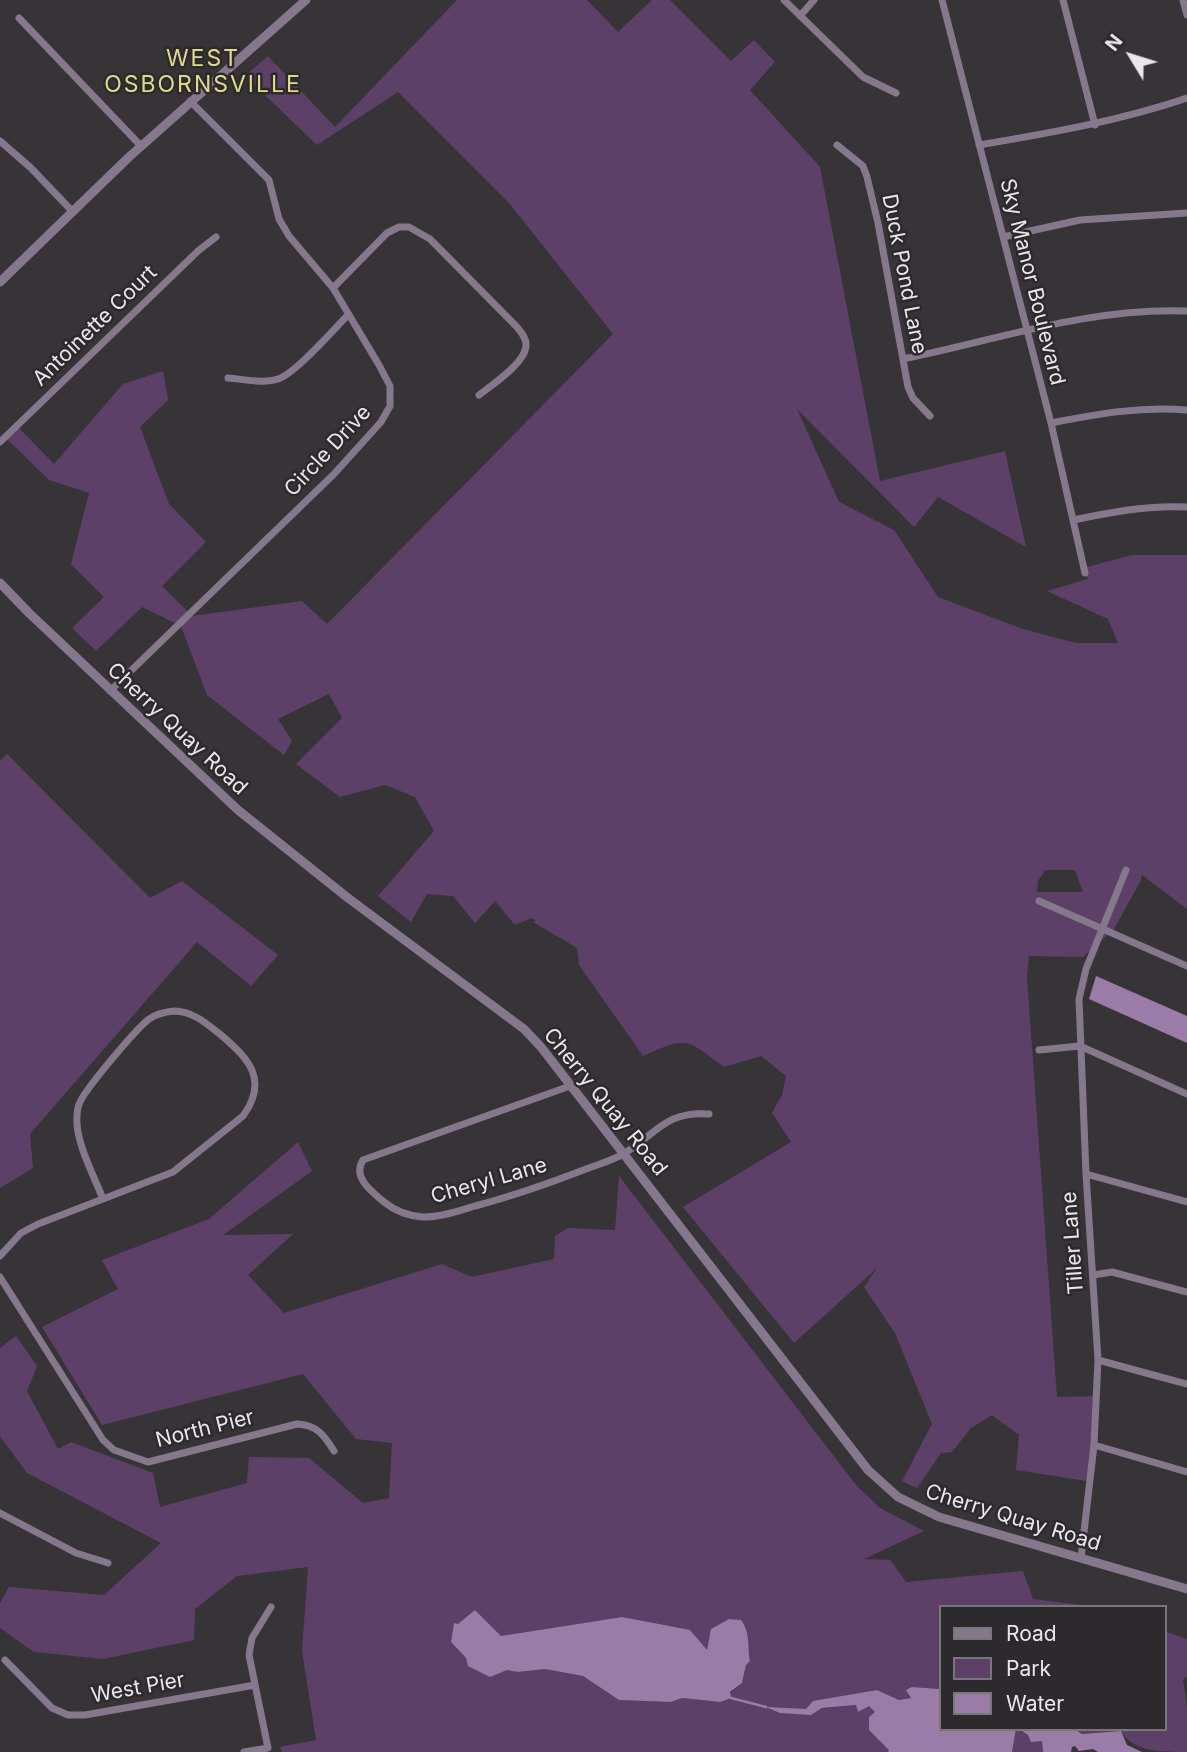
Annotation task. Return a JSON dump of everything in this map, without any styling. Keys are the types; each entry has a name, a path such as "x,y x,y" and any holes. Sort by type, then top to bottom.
{"street":[{"path":"0,282 141,146 306,0"},
{"path":"784,0 863,78 896,93"},
{"path":"800,16 814,0"},
{"name":"Sky Manor Boulevard","path":"942,0 1051,423 1085,573"},
{"path":"1063,0 1095,125"},
{"path":"1183,0 1187,15"},
{"path":"19,18 141,146"},
{"path":"979,145 1095,125 1187,98"},
{"name":"Circle Drive","path":"110,691 334,474 381,422 390,407 390,386 333,288 289,236 279,219 269,180 190,101"},
{"path":"0,141 31,168 73,212"},
{"name":"Duck Pond Lane","path":"837,145 863,166 867,177 908,387 913,398 930,416"},
{"path":"1003,237 1080,220 1187,213"},
{"path":"333,288 387,233 399,227 410,227 430,239 516,326 526,341 522,357 504,376 479,395"},
{"name":"Antoinette Court","path":"0,442 198,251 216,237"},
{"path":"903,359 1064,321 1123,313 1187,311"},
{"path":"228,377 258,381 278,379 294,369 348,315"},
{"path":"1051,423 1115,411 1166,408 1187,410"},
{"path":"1073,520 1129,509 1187,507"},
{"name":"Cherry Quay Road","path":"0,583 110,691 238,810 348,898 524,1029 624,1154 848,1447 885,1488 912,1505 939,1517 1187,1590"},
{"name":"Tiller Lane","path":"1081,1558 1094,1445 1098,1360 1086,1174 1079,999 1086,969 1126,870"},
{"path":"1039,901 1187,966"},
{"path":"0,1256 21,1233 173,1172 233,1125 248,1108 256,1087 249,1062 203,1020 178,1011 163,1012 149,1019 79,1103 76,1119 79,1135 103,1199"},
{"path":"1039,1050 1080,1046 1187,1094"},
{"name":"Cheryl Lane","path":"570,1086 363,1160 359,1166 363,1182 386,1203 410,1215 426,1217 501,1199 624,1154"},
{"path":"624,1154 667,1121 690,1113 709,1114"},
{"path":"1086,1174 1187,1202"},
{"path":"1093,1275 1112,1272 1187,1292"},
{"name":"North Pier","path":"0,1278 103,1440 114,1450 148,1462 297,1424 309,1425 322,1433 334,1451"},
{"path":"1098,1360 1187,1384"},
{"path":"1094,1445 1187,1472"},
{"path":"0,1513 76,1553 108,1563"},
{"path":"244,1752 268,1748 248,1655 252,1638 271,1606"},
{"name":"West Pier","path":"5,1660 52,1708 68,1715 85,1715 255,1685"}],"green space":[{"path":"457,0 587,0 618,32 652,0 670,0 731,61 754,40 775,62 750,90 820,167 880,481 1005,451 1026,547 938,497 914,527 797,409 839,502 894,530 938,597 1023,629 1076,643 1118,643 1108,619 1047,591 1088,579 1085,573 1087,567 1132,555 1187,555 1187,909 1142,875 1114,929 1083,957 1029,956 1027,977 1057,1397 1099,1396 1093,1482 1016,1470 1019,1435 992,1415 971,1428 952,1452 941,1453 917,1488 902,1481 932,1424 895,1333 864,1287 877,1268 794,1343 683,1207 791,1142 772,1113 782,1095 786,1076 761,1056 724,1067 687,1043 670,1045 643,1056 579,965 577,948 533,922 535,920 532,918 515,925 495,901 475,923 453,896 427,894 411,922 378,896 434,831 415,797 385,785 340,797 296,764 342,718 329,694 278,719 292,741 284,755 207,695 181,626 142,607 96,651 72,628 104,597 71,564 89,493 49,480 5,437 17,426 54,464 123,384 163,371 168,400 140,427 169,504 206,542 162,586 192,616 302,601 327,624 613,334 509,203 398,92 317,145 245,76 268,56 335,127","holes":["1045,870 1075,870 1083,892 1037,892 1038,881"]},
{"path":"7,754 150,898 182,881 278,955 251,986 197,942 30,1134 33,1168 0,1188 0,761"},
{"path":"298,1142 312,1171 223,1235 293,1234 248,1275 284,1313 442,1264 472,1277 554,1259 555,1236 568,1228 615,1230 619,1176 856,1485 880,1508 924,1531 864,1559 890,1560 906,1582 1023,1571 1033,1599 1081,1605 939,1605 939,1689 912,1687 912,1698 899,1700 877,1690 807,1709 780,1713 869,1706 876,1712 869,1730 890,1750 888,1752 282,1752 280,1747 316,1740 302,1651 308,1567 237,1576 195,1609 194,1640 103,1659 34,1652 0,1628 0,1603 9,1587 104,1595 161,1543 27,1473 0,1436 0,1348 16,1336 37,1366 27,1391 58,1449 71,1442 153,1473 160,1507 247,1483 249,1457 309,1458 363,1503 389,1498 392,1443 356,1439 303,1374 102,1425 42,1327 118,1289 102,1260 209,1219","holes":["475,1610 501,1636 622,1617 707,1651 711,1629 729,1619 741,1620 750,1661 746,1665 742,1683 720,1702 682,1698 671,1702 619,1700 583,1676 545,1669 518,1672 507,1670 466,1658 451,1642 454,1623 458,1625"]},
{"path":"1166,1632 1187,1639 1187,1676 1183,1680 1187,1706 1187,1752 1157,1751 1140,1747 1120,1731 1166,1731"},
{"path":"1016,1731 1042,1741 1043,1752 1012,1752"},
{"path":"1077,1731 1120,1731 1081,1734"}],"water":[{"path":"1096,976 1187,1016 1187,1043 1089,999"},
{"path":"475,1610 501,1636 622,1617 690,1630 707,1650 711,1629 729,1619 741,1620 747,1635 750,1661 746,1665 742,1683 730,1692 731,1698 720,1702 682,1698 671,1702 619,1700 583,1676 545,1669 518,1672 507,1670 490,1677 468,1666 466,1658 451,1642 454,1623 458,1624"},
{"path":"912,1687 939,1689 939,1731 1016,1731 1012,1752 888,1752 869,1730 869,1717 875,1712 869,1706 858,1712 856,1705 822,1708 811,1715 780,1713 766,1707 806,1709 813,1701 877,1690 899,1700 911,1698 906,1690"},
{"path":"1022,1731 1077,1731 1082,1734 1121,1731 1127,1745 1142,1752 1098,1752 1093,1749 1079,1751 1075,1746 1071,1752 1043,1752 1042,1741 1031,1742 1028,1735"}],"waterway":[{"path":"731,1698 766,1707"}],"district":[{"name":"WEST OSBORNSVILLE","path":"203,72"}]}
